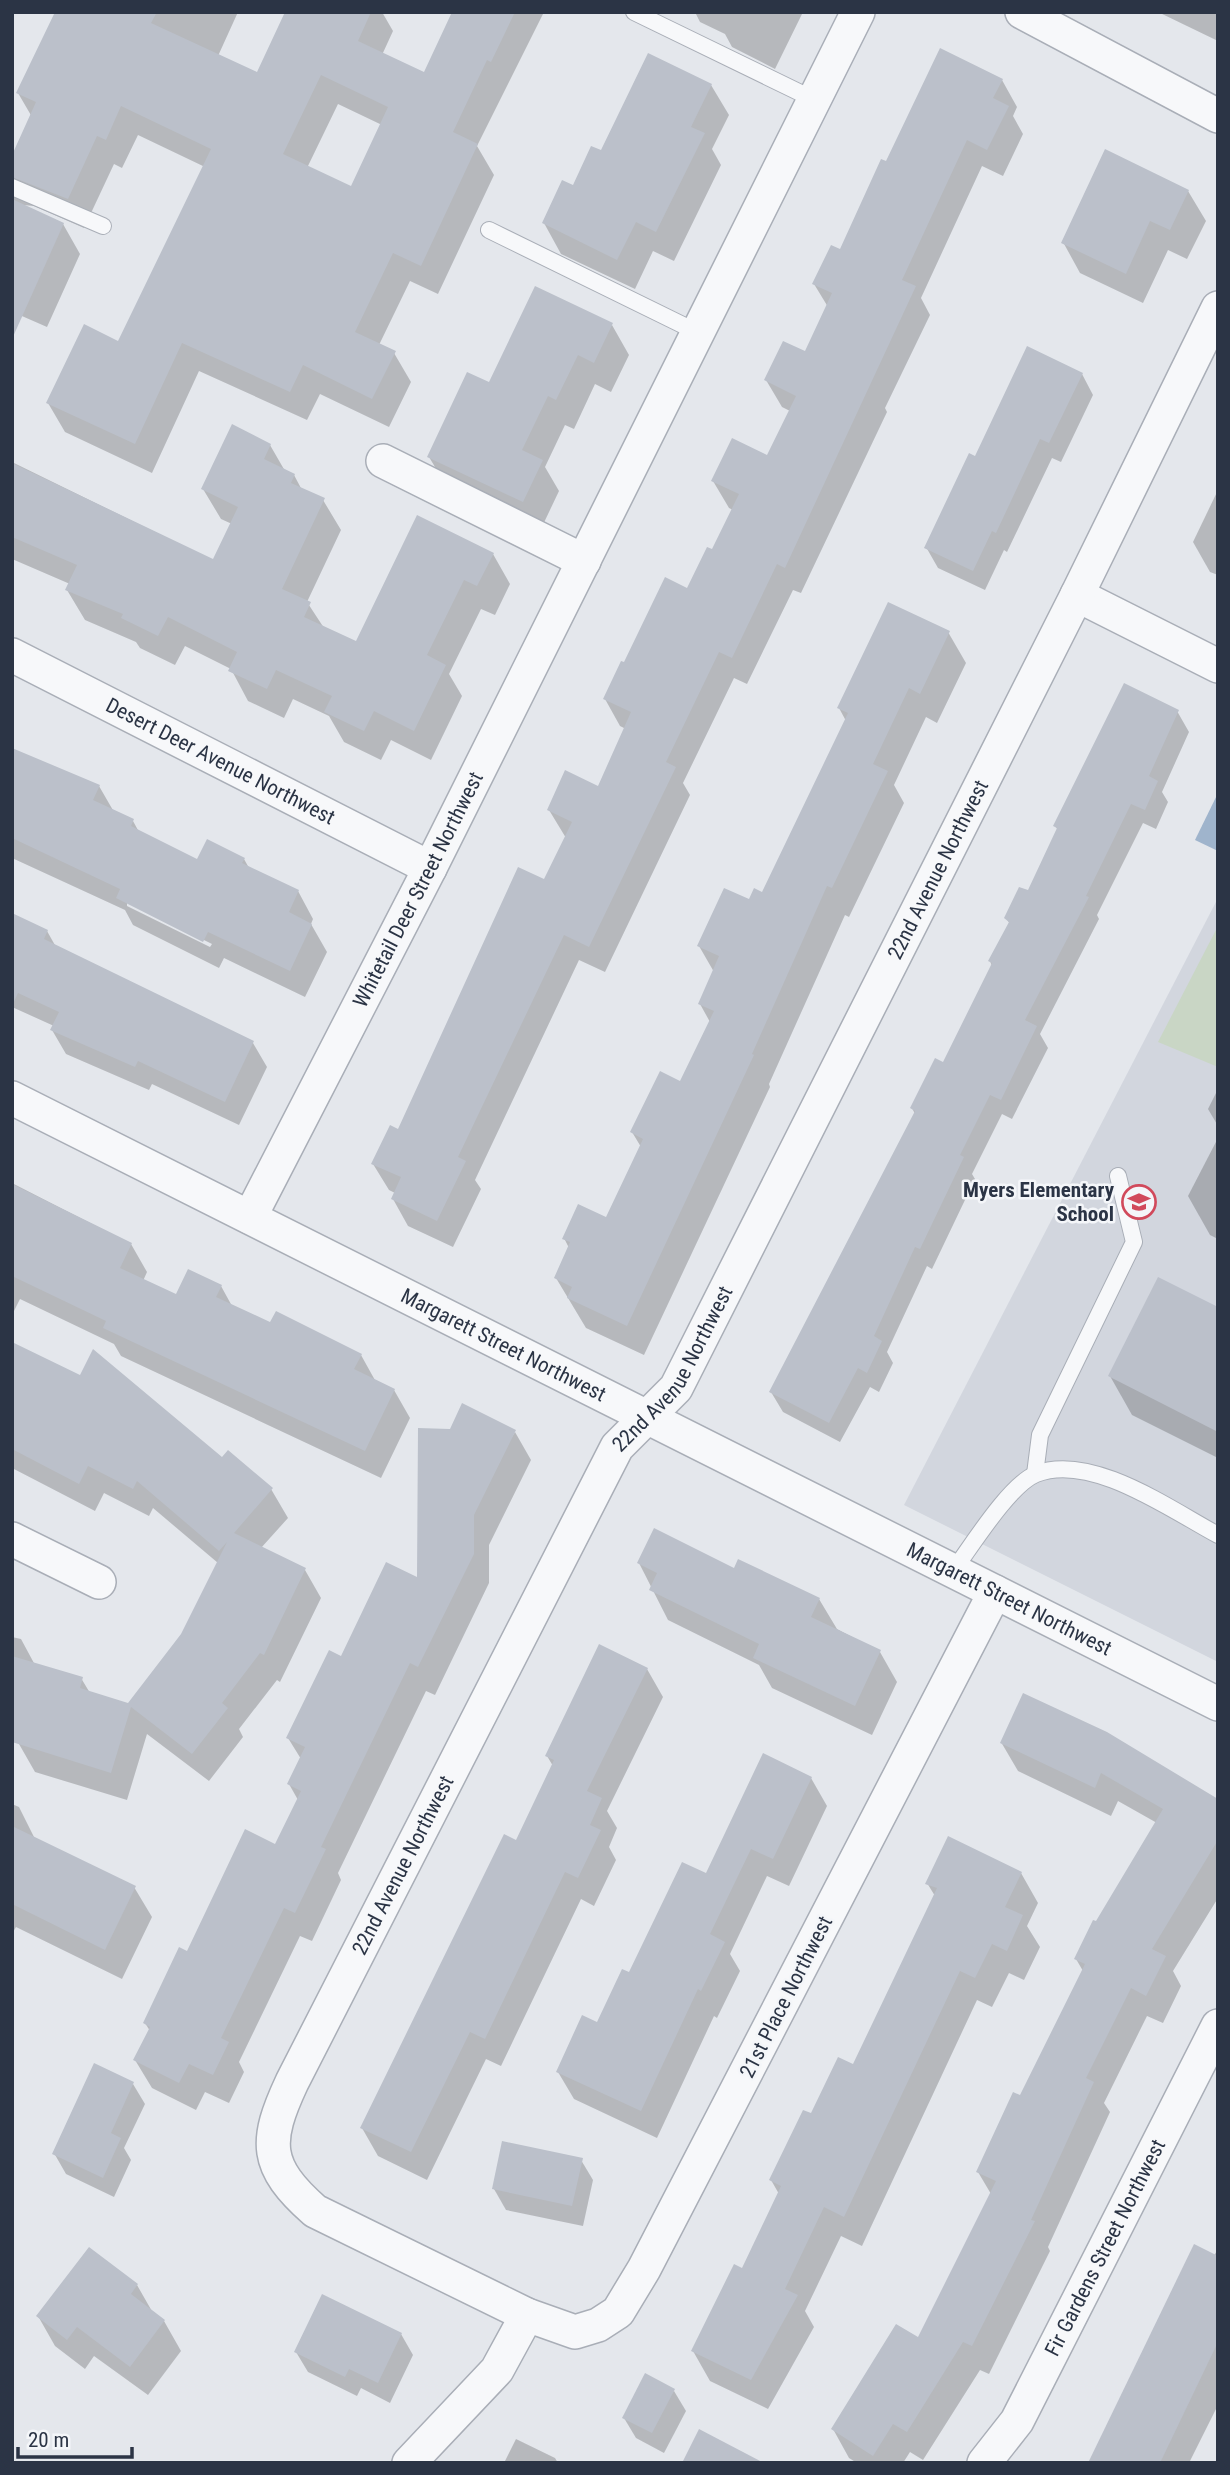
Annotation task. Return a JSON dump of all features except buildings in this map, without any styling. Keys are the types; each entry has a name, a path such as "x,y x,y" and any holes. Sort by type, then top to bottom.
{"street":[{"name":"Whitetail Deer Street Northwest","path":"250,1217 430,868 858,12"},
{"path":"1022,12 1218,116"},
{"name":"22nd Avenue Northwest","path":"527,2315 315,2211 290,2189 279,2169 272,2146 275,2118 617,1447 676,1388 1077,595 1218,307"},
{"path":"383,461 584,561"},
{"path":"1077,595 1218,666"},
{"name":"Desert Deer Avenue Northwest","path":"12,655 430,868"},
{"name":"Margarett Street Northwest","path":"12,1098 1218,1704"},
{"path":"12,1539 99,1581"},
{"name":"21st Place Northwest","path":"527,2315 575,2332 598,2325 618,2312 645,2269 995,1592"},
{"name":"Fir Gardens Street Northwest","path":"984,2463 1017,2421 1218,2026"},
{"path":"409,2463 497,2370 527,2315"}],"lane":[{"path":"635,12 815,100"},
{"path":"12,187 103,226"},
{"path":"489,230 699,333"},
{"path":"1035,1474 1040,1435 1134,1242 1118,1176"},
{"path":"953,1571 1008,1497 1035,1474 1070,1469 1100,1474 1218,1535"}],"shaded area":[{"name":"Myers Elementary School","path":"1218,898 1218,1662 904,1505"}],"green space":[{"path":"1218,926 1218,1067 1158,1042"}],"water":[{"path":"1218,793 1218,851 1195,840"}],"place":[{"name":"Myers Elementary School","path":"1139,1202"}]}
